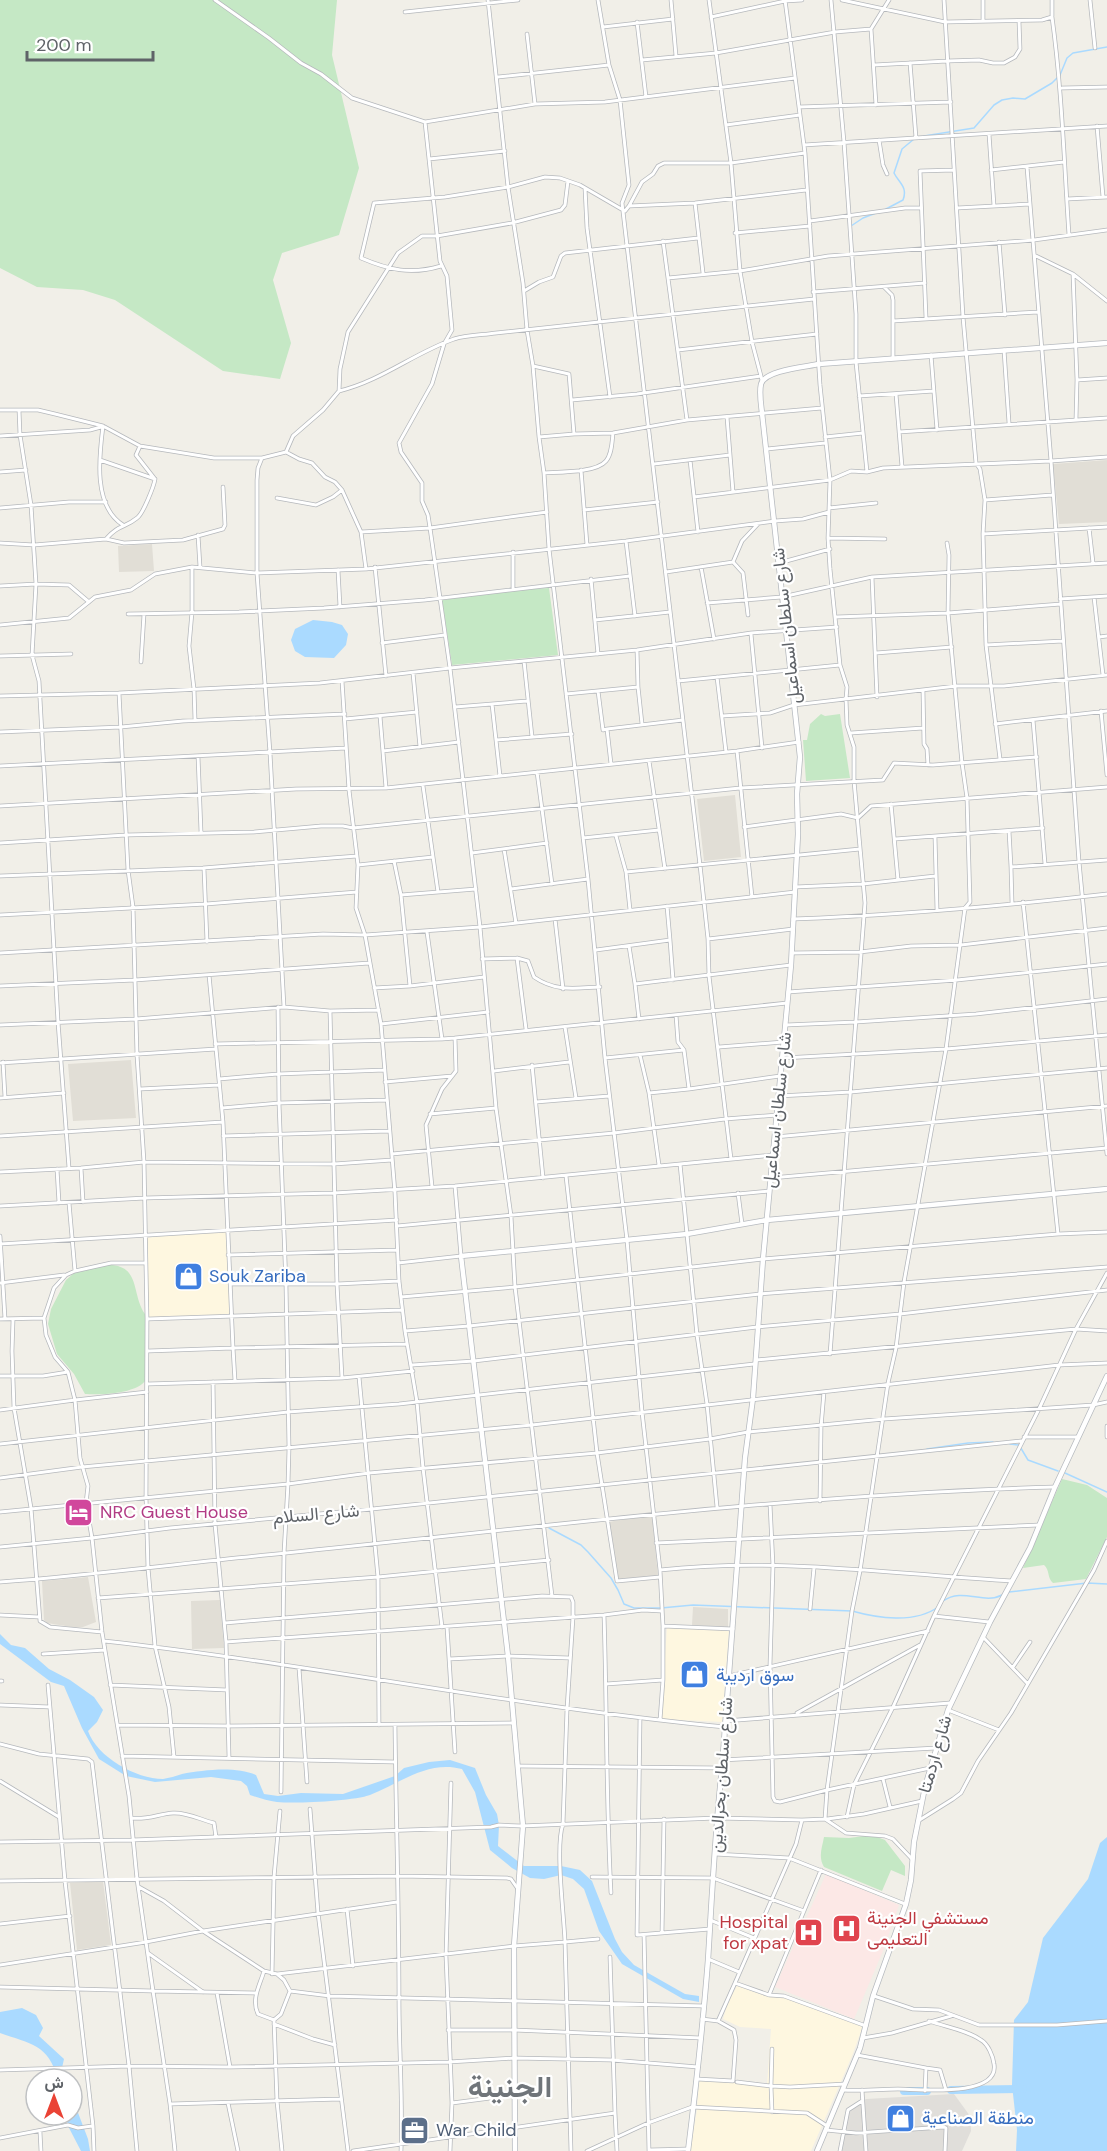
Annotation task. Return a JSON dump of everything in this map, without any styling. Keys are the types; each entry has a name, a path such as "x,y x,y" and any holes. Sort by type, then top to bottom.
{"street":[{"path":"215,0 352,98 425,122 535,104 605,102 795,78"},
{"path":"405,12 518,0"},
{"path":"598,0 609,65 620,100 629,185 622,203 625,211 635,318 646,393 675,645 731,1159"},
{"path":"671,0 676,56"},
{"path":"709,0 731,163 732,198 740,271 752,342 761,378"},
{"path":"711,17 785,1 802,0"},
{"path":"831,0 844,142 854,288 856,362 867,472"},
{"path":"842,0 945,22 1042,20 1053,16"},
{"path":"876,105 871,29 889,0"},
{"path":"944,0 965,353 976,463 980,469 985,500 983,534 986,645 1000,759"},
{"path":"982,0 983,20"},
{"path":"1052,0 1062,88 1062,128 1069,235"},
{"path":"1090,0 1095,48"},
{"path":"785,1 805,153 813,292 830,480 828,538 840,664 847,687 847,725 854,747 854,781 863,884 864,915 830,1354"},
{"path":"488,2 508,187 524,291 526,330 533,366 549,549 584,838 609,1096 627,1240 635,1342 660,1570 663,1626 660,1721"},
{"path":"603,27 673,19"},
{"path":"874,65 979,60 1004,63 1015,57 1020,49 1019,21"},
{"path":"637,22 646,97"},
{"path":"642,60 716,53 835,32 871,29"},
{"path":"527,34 535,104"},
{"path":"910,63 916,138"},
{"path":"497,77 609,65"},
{"path":"1062,88 1107,87"},
{"path":"799,107 951,102"},
{"path":"726,125 800,115"},
{"path":"425,122 432,198 441,266 447,276 452,330 444,344 432,384 399,443 401,452 422,483 422,501 428,515 450,668 480,927 496,1108 510,1216 515,1287 552,1596"},
{"path":"1067,199 1105,197 1097,126"},
{"path":"804,145 1107,126"},
{"path":"989,134 994,206"},
{"path":"879,140 883,165 887,174"},
{"path":"429,159 505,151"},
{"path":"625,211 642,182 661,164 731,163 805,153"},
{"path":"991,170 1064,162"},
{"path":"1027,167 1051,461 1073,790 1099,1069 1105,1107 1107,1154"},
{"path":"926,318 920,171 954,170"},
{"path":"1101,175 1107,175"},
{"path":"441,266 417,272 403,272 361,258 374,203 432,198 508,187 545,177 568,181 585,188 625,211"},
{"path":"339,391 340,369 348,332 398,253 422,236 437,236 513,223 564,208 568,181"},
{"path":"585,188 590,251 610,397"},
{"path":"629,206 695,203 807,190"},
{"path":"695,203 703,273"},
{"path":"957,208 1030,204"},
{"path":"735,233 905,208 921,208"},
{"path":"668,278 740,271 851,254 1034,240 1107,230"},
{"path":"524,291 553,277 562,254 698,238"},
{"path":"663,241 687,420"},
{"path":"999,242 1005,315"},
{"path":"1034,255 1073,274 1107,301"},
{"path":"1073,274 1077,380 1076,419"},
{"path":"813,292 925,283"},
{"path":"884,286 892,296 892,357"},
{"path":"286,452 293,436 323,410 339,391 369,381 403,362 455,339 814,299"},
{"path":"893,321 1038,312"},
{"path":"678,350 817,334"},
{"path":"572,400 761,378 778,372 819,364 1107,343"},
{"path":"1004,350 1009,424"},
{"path":"932,355 937,430"},
{"path":"533,366 569,374 574,434"},
{"name":"شارع سلطان اسماعيل","path":"761,378 762,413 801,764 798,785 792,952 767,1220"},
{"path":"1077,380 1107,378"},
{"path":"859,396 934,391"},
{"path":"896,394 902,468"},
{"path":"539,437 613,433 687,420 822,408"},
{"path":"0,410 38,411 103,426 140,446 214,458 262,458 286,452 312,463 342,490 361,532 366,568"},
{"path":"19,410 34,545 36,584 32,655 40,694 58,1022 69,1168"},
{"path":"726,417 734,492"},
{"path":"899,432 1107,418"},
{"path":"0,436 90,430 103,426"},
{"path":"103,426 100,473 111,516 123,525"},
{"path":"544,473 598,467 606,461 610,454 613,433"},
{"path":"825,437 863,433"},
{"path":"766,449 825,443"},
{"path":"140,446 136,455 155,479"},
{"path":"654,464 730,455"},
{"path":"694,496 830,480 851,471 867,472 976,463 1107,457"},
{"path":"262,458 257,480 257,573 284,1007"},
{"path":"100,460 155,479"},
{"path":"690,460 698,532"},
{"path":"581,470 587,545"},
{"path":"0,472 26,471"},
{"path":"105,539 114,529 138,518 155,479"},
{"path":"0,543 34,545 105,539 124,543 183,540 218,532 223,529 223,487"},
{"path":"277,498 316,505 342,490"},
{"path":"985,500 1053,495"},
{"path":"0,508 106,502"},
{"path":"584,510 658,502"},
{"path":"0,625 69,618 95,597 131,590 155,574 192,567 257,573 366,568 626,541 803,519 829,510 876,503"},
{"path":"361,532 430,528 547,512"},
{"path":"733,562 742,541 758,524"},
{"path":"983,534 1107,527"},
{"path":"1089,528 1093,563"},
{"path":"198,535 200,567"},
{"path":"828,538 885,539"},
{"path":"626,541 635,616"},
{"path":"825,1819 852,1611 888,1383 896,1348 904,1282 924,1163 946,1048 965,908 970,902 967,798 948,613 949,555 947,543"},
{"path":"779,563 830,549"},
{"path":"513,552 513,588"},
{"path":"666,572 733,562"},
{"path":"733,562 743,573 748,615"},
{"path":"707,603 782,597 872,577 1107,562"},
{"path":"192,567 189,646 195,720"},
{"path":"375,567 386,676"},
{"path":"701,567 714,640"},
{"path":"338,569 340,607"},
{"path":"128,614 261,612 340,607 630,576"},
{"path":"872,577 878,697"},
{"path":"591,579 598,654"},
{"path":"0,586 69,585 89,602"},
{"path":"1060,599 1107,596"},
{"path":"722,716 770,713 794,705 878,697 956,686 1004,686 1105,675 1094,597"},
{"path":"836,617 985,611 1061,604"},
{"path":"595,620 670,612"},
{"path":"141,662 144,614"},
{"path":"0,696 119,693 342,681 524,660 637,650 751,633 837,627"},
{"path":"751,633 762,748"},
{"path":"382,643 445,635"},
{"path":"1099,637 1107,636"},
{"path":"986,645 1063,641"},
{"path":"876,652 952,647"},
{"path":"637,650 642,724"},
{"path":"0,656 71,654"},
{"path":"524,660 532,737"},
{"path":"678,681 840,664"},
{"path":"413,673 420,747"},
{"path":"717,677 726,752"},
{"path":"342,681 349,790 358,865 356,908 365,935 380,1010 395,1190 400,1297 406,1344 413,1371 431,1538 449,1659 455,1752"},
{"path":"566,694 638,687"},
{"path":"598,691 603,730 683,720"},
{"path":"923,691 923,728 927,765"},
{"path":"119,693 128,870 133,907 137,1054 144,1162 148,1568 155,1646 171,1726 174,1757"},
{"path":"454,707 528,701"},
{"path":"492,704 500,776"},
{"path":"1101,711 1107,775"},
{"path":"995,724 1107,711"},
{"path":"345,719 417,712"},
{"path":"0,732 121,727 195,720 345,714"},
{"path":"380,716 386,789"},
{"path":"1033,720 1045,864"},
{"path":"851,733 923,728"},
{"path":"607,729 611,764"},
{"path":"496,740 572,734"},
{"path":"383,751 459,742"},
{"path":"0,806 326,788 386,789 687,757 799,742"},
{"path":"0,766 346,748"},
{"path":"737,751 752,897"},
{"path":"198,755 201,832"},
{"path":"0,843 343,825 353,828 740,788 883,780 894,763 927,765 1037,757"},
{"path":"649,760 664,869"},
{"path":"537,772 552,884"},
{"path":"423,786 438,892"},
{"path":"858,818 871,806 891,803 1107,787"},
{"path":"891,803 898,880"},
{"path":"744,827 841,814 858,818"},
{"path":"895,839 1043,828"},
{"path":"584,838 659,830"},
{"path":"1009,831 1012,903"},
{"path":"616,836 626,872 630,910"},
{"path":"935,837 937,911"},
{"path":"472,853 547,843"},
{"path":"504,849 516,923"},
{"path":"626,872 860,849"},
{"path":"0,876 204,868 357,856"},
{"path":"358,865 433,857"},
{"path":"1011,867 1107,860"},
{"path":"394,861 401,895 410,986"},
{"path":"204,868 207,942"},
{"path":"0,953 281,936 426,932 555,920 795,890 935,876"},
{"path":"511,889 588,879"},
{"path":"401,895 476,889"},
{"path":"0,915 206,904 357,892"},
{"path":"793,919 937,911 1107,894"},
{"path":"1023,902 1058,1234"},
{"path":"667,906 673,980"},
{"path":"555,920 563,989"},
{"path":"708,939 793,928"},
{"path":"792,952 860,952 912,946 961,945 1107,928"},
{"path":"426,932 442,1039"},
{"path":"596,950 670,940"},
{"path":"629,946 639,1019"},
{"path":"482,959 517,958 528,961 534,977 548,986 563,989 600,987"},
{"path":"517,958 526,1029"},
{"path":"0,986 283,971 369,963"},
{"path":"788,992 957,980 1107,964"},
{"path":"634,984 791,965"},
{"path":"209,975 223,1122 234,1381"},
{"path":"374,988 484,977"},
{"path":"786,1024 856,1022 951,1015 1107,999"},
{"path":"215,1044 442,1039 788,1003"},
{"path":"0,1025 136,1019 278,1007 330,1011 380,1010"},
{"path":"278,1007 277,1042 288,1347 289,1448 283,1584 281,1792"},
{"path":"330,1011 330,1072 342,1378"},
{"path":"381,1024 488,1012"},
{"path":"676,1015 678,1042 684,1050 689,1089"},
{"path":"565,1027 576,1098"},
{"path":"783,1058 1107,1035"},
{"path":"432,1187 426,1125 442,1089 454,1076 457,1068 455,1038"},
{"path":"719,1047 784,1042"},
{"path":"5,1097 1,1063 216,1049"},
{"path":"605,1058 684,1050"},
{"path":"640,1055 649,1093 659,1166"},
{"path":"494,1071 569,1062"},
{"path":"532,1065 543,1178"},
{"path":"779,1096 851,1092 1107,1068"},
{"path":"219,1079 385,1070"},
{"path":"386,1082 454,1076"},
{"path":"649,1093 723,1086 782,1076"},
{"path":"140,1089 219,1085"},
{"path":"0,1098 64,1093"},
{"path":"536,1102 609,1096"},
{"path":"222,1108 279,1103 387,1100"},
{"path":"775,1137 1105,1107"},
{"path":"430,1114 496,1108"},
{"path":"392,1155 777,1115"},
{"path":"0,1136 223,1122"},
{"path":"223,1136 389,1131"},
{"path":"771,1178 1106,1148"},
{"path":"0,1206 225,1194 395,1190 566,1176 773,1155"},
{"path":"0,1172 144,1162 334,1164 392,1160"},
{"path":"680,1164 693,1302 707,1404 717,1508"},
{"path":"81,1168 83,1202"},
{"path":"57,1169 59,1203"},
{"path":"566,1176 601,1485 617,1581 660,1577"},
{"path":"455,1186 465,1292 508,1656 523,1826 514,1946 515,2151"},
{"path":"397,1263 687,1234 767,1220 1107,1189"},
{"path":"397,1226 622,1203 770,1191"},
{"path":"738,1193 742,1224"},
{"path":"69,1203 75,1271"},
{"path":"0,1244 397,1220"},
{"name":"شارع سلطان بحرالدين","path":"688,2150 708,1959 716,1818 767,1220"},
{"path":"400,1297 515,1287 763,1259 1058,1234 1107,1232"},
{"path":"0,1236 2,1319 45,1318"},
{"path":"228,1255 397,1250"},
{"path":"2,1283 66,1275 111,1263 146,1263"},
{"path":"405,1331 519,1321 760,1294 1107,1267"},
{"path":"847,1817 854,1785 893,1707 934,1616 1039,1409 1076,1329 1107,1273"},
{"path":"66,1275 54,1288 45,1318 46,1335 51,1347 68,1372 75,1400 82,1467 88,1486 86,1503 102,1632 118,1725 137,1879 171,2104 175,2151"},
{"path":"230,1284 286,1285 399,1281"},
{"path":"412,1365 474,1361 1107,1290"},
{"path":"147,1318 402,1310"},
{"path":"13,1320 14,1408 31,1508 39,1617 42,1623 50,1626 102,1632"},
{"path":"0,1444 288,1412 417,1402 528,1390 830,1354 1076,1329 1107,1331"},
{"path":"147,1351 406,1344"},
{"path":"0,1478 82,1467 532,1425 753,1398 1059,1365 1107,1363"},
{"path":"147,1384 342,1378 413,1371"},
{"path":"0,1376 43,1376 68,1372"},
{"name":"شارع اردمتا","path":"817,2151 857,2055 873,1996 894,1944 906,1904 922,1801 948,1710 990,1622 1041,1525 1054,1487 1107,1376"},
{"path":"359,1377 378,1577 379,1725"},
{"path":"213,1382 215,1524 225,1623 229,1757"},
{"path":"0,1410 147,1392"},
{"path":"819,1501 824,1392"},
{"path":"0,1512 288,1484 369,1473 597,1453 748,1432 821,1427 884,1419 1093,1405 1107,1402"},
{"path":"1107,1426 1107,1437"},
{"path":"1024,1437 1078,1437"},
{"name":"شارع السلام","path":"0,1547 1021,1442"},
{"path":"0,1582 742,1505 1054,1487"},
{"path":"770,1504 773,1566 770,1665 771,1756 772,1789 775,1801 780,1802 930,1768"},
{"path":"656,1544 1041,1525"},
{"path":"918,1821 961,1792 1094,1570 1107,1541"},
{"path":"98,1598 378,1577 549,1560"},
{"path":"660,1570 773,1566 1013,1581"},
{"path":"810,1609 814,1568"},
{"path":"225,1623 552,1596 567,1596 573,1599 561,1830 571,2151"},
{"path":"226,1642 503,1623 643,1610 661,1611"},
{"path":"0,1615 39,1617"},
{"path":"604,1615 608,1766 607,1822 611,1893"},
{"path":"934,1616 990,1622"},
{"path":"663,1626 733,1629"},
{"path":"729,1676 928,1631"},
{"path":"983,1637 1027,1683"},
{"path":"104,1641 226,1655 511,1701 660,1721 725,1724 771,1717 951,1703"},
{"path":"1013,1667 1030,1642"},
{"path":"795,1715 922,1644"},
{"path":"43,1654 105,1650"},
{"path":"449,1659 508,1656 570,1658"},
{"path":"299,1668 307,1782"},
{"path":"606,1684 663,1680"},
{"path":"48,1685 65,1881 94,2151"},
{"path":"110,1685 227,1690"},
{"path":"0,1706 50,1707"},
{"path":"948,1710 999,1730"},
{"path":"640,1718 636,1935 710,1929"},
{"path":"118,1725 513,1723"},
{"path":"395,1725 399,1876 397,1902 400,1960 401,2151"},
{"path":"0,1744 54,1756 88,1759 92,1762 129,2066 137,2151"},
{"path":"722,1760 936,1748"},
{"path":"122,1756 395,1762"},
{"path":"518,1766 722,1768"},
{"path":"883,1779 890,1808"},
{"path":"0,1781 59,1817"},
{"path":"450,1784 446,1956 452,2103 450,2151"},
{"path":"0,1842 132,1840 450,1829 664,1819 825,1819 847,1817 922,1801"},
{"path":"310,1809 317,1876 318,1913 348,2151"},
{"path":"272,1974 276,1834 280,1811"},
{"path":"131,1818 148,1818 174,1813 187,1814 214,1823 216,1837"},
{"path":"662,1933 664,1819"},
{"path":"825,1819 846,1833 878,1834 892,1839 913,1860"},
{"path":"718,2021 796,1844 802,1820"},
{"path":"715,1854 789,1858 906,1904"},
{"path":"770,1995 822,1870"},
{"path":"0,1881 399,1876 507,1878 518,1886"},
{"path":"592,1877 713,1878 804,1911"},
{"path":"139,1887 164,1901 203,1931 272,1974 446,1956 514,1946 598,1939"},
{"path":"0,1965 397,1902"},
{"path":"347,1909 353,1966"},
{"path":"0,1924 70,1916"},
{"path":"710,1920 754,1938"},
{"path":"644,1935 650,2151 688,2150"},
{"path":"148,1953 204,1993"},
{"path":"610,1957 617,2151"},
{"path":"708,1959 739,1972"},
{"path":"264,1971 256,1993 255,2008 258,2014 313,2039 335,2044"},
{"path":"277,1974 284,1980 290,1992 282,2014 274,2022 277,2101 282,2151"},
{"path":"735,1983 770,1995 784,1996 866,2026"},
{"path":"0,1987 256,1993"},
{"path":"290,1992 399,1999 704,2006"},
{"path":"217,1993 230,2067"},
{"path":"873,1996 914,2009 939,2010 979,2025 1057,2025 1107,2021"},
{"path":"863,2038 892,2033 953,2016"},
{"path":"702,2019 718,2021 732,2028 736,2035 735,2082 737,2088"},
{"path":"843,2090 946,2090 979,2085 993,2074 994,2063 988,2049 980,2039 930,2021"},
{"path":"448,2030 514,2030 701,2038"},
{"path":"772,2049 772,2112"},
{"path":"857,2055 940,2070 946,2090"},
{"path":"0,2070 129,2066 336,2065 515,2058 612,2060 698,2067"},
{"path":"925,2091 926,2068"},
{"path":"697,2079 790,2087 846,2084"},
{"path":"862,2090 866,2151"},
{"path":"452,2103 514,2095"},
{"path":"171,2104 341,2099"},
{"path":"840,2151 848,2110 862,2100"},
{"path":"228,2102 238,2151"},
{"path":"587,2151 648,2123 694,2106 807,2113 827,2129 844,2133 944,2127 946,2128 945,2151"},
{"path":"353,2151 615,2113"},
{"path":"0,2138 68,2125 78,2128 93,2126"},
{"path":"39,2131 41,2151"}],"shaded area":[{"path":"1107,460 1107,522 1059,524 1053,464"},
{"path":"152,544 154,571 119,572 118,546"},
{"path":"735,795 741,857 704,861 697,799"},
{"path":"131,1060 136,1118 73,1121 68,1064"},
{"name":"Souk Zariba","path":"226,1230 230,1315 149,1317 146,1238"},
{"path":"652,1514 658,1576 618,1579 609,1522"},
{"path":"88,1577 96,1622 83,1627 47,1623 44,1620 42,1581"},
{"path":"220,1600 224,1648 192,1649 191,1601"},
{"path":"693,1607 728,1609 728,1627 692,1625"},
{"name":"سوق ارديبة","path":"667,1627 729,1630 722,1722 661,1719"},
{"name":"مستشفي الجنينة التعليمى","path":"826,1874 899,1905 883,1951 854,2019 775,1987"},
{"path":"103,1881 111,1945 77,1950 70,1883"},
{"path":"737,1986 766,1996 785,1998 863,2026 811,2151 690,2151 699,2081 767,2085 771,2029 740,2027 723,2019 728,2002"},
{"path":"954,2094 970,2116 971,2131 962,2151 838,2151 849,2111 866,2099"}],"green space":[{"path":"0,0 337,0 332,55 359,168 339,235 282,253 273,280 291,343 280,379 223,371 115,300 83,290 37,287 0,268"},
{"path":"549,588 558,655 452,665 442,600 510,590"},
{"path":"821,714 825,716 840,714 850,778 806,781 803,740 807,740 810,724"},
{"path":"107,1265 125,1269 130,1275 145,1314 146,1380 141,1385 127,1391 85,1394 74,1374 57,1354 48,1324 51,1309 66,1280 74,1273"},
{"path":"1062,1479 1087,1485 1107,1498 1107,1537 1086,1579 1053,1583 1044,1565 1023,1568"},
{"path":"872,1835 885,1840 905,1866 905,1876 891,1870 882,1891 824,1867 821,1856 824,1837 849,1838"}],"water":[{"path":"313,620 342,625 348,634 346,645 334,658 305,657 295,651 291,640 295,629"},
{"path":"0,1634 11,1645 25,1648 49,1669 94,1697 103,1710 97,1722 88,1731 93,1741 109,1758 141,1775 163,1779 200,1771 239,1770 256,1775 264,1794 278,1796 301,1793 343,1794 395,1776 404,1768 429,1762 450,1760 475,1768 497,1814 498,1846 524,1866 561,1866 580,1870 592,1881 622,1952 634,1965 685,1994 699,1996 699,2002 683,1999 622,1964 599,1931 584,1889 573,1879 561,1875 544,1879 530,1878 512,1868 490,1850 475,1792 462,1769 449,1767 426,1770 362,1797 297,1803 274,1802 250,1795 247,1786 241,1781 211,1777 155,1782 126,1776 99,1759 82,1728 64,1686 51,1682 0,1644"},
{"path":"1107,1837 1107,2151 1016,2151 1017,2130 1012,2085 1014,2020 1028,2002 1043,1938 1088,1879 1100,1843"},
{"path":"22,2008 36,2015 43,2028 39,2036 64,2059 62,2067 54,2067 37,2047 0,2033 0,2012"},
{"path":"69,2127 83,2127 90,2151 81,2151"}],"waterway":[{"path":"924,136 974,128 994,105 1002,100 1025,99 1052,83 1060,75 1067,58 1073,53 1107,47"},
{"path":"886,209 903,200 904,188 894,173 902,149 914,139"},
{"path":"851,226 876,213"},
{"path":"927,1449 993,1442"},
{"path":"1010,1444 1019,1445 1028,1460 1058,1471"},
{"path":"1065,1473 1107,1492"},
{"path":"549,1528 581,1545 611,1578 624,1604 634,1608 693,1605 852,1611 873,1616 907,1618 938,1607"},
{"path":"1009,1592 1087,1583 1107,1584"},
{"path":"943,1601 958,1596 995,1598 1002,1595"},
{"path":"951,2090 1023,2089"},
{"path":"904,2091 927,2091"}],"place":[{"name":"Souk Zariba","path":"188,1276"},
{"name":"NRC Guest House","path":"79,1512"},
{"name":"سوق ارديبة","path":"695,1675"},
{"name":"مستشفي الجنينة التعليمى","path":"846,1928"},
{"name":"Hospital for xpat","path":"809,1932"},
{"name":"منطقة الصناعية","path":"901,2118"},
{"name":"War Child","path":"415,2130"}],"district":[{"name":"الجنينة","path":"510,2086"}]}
